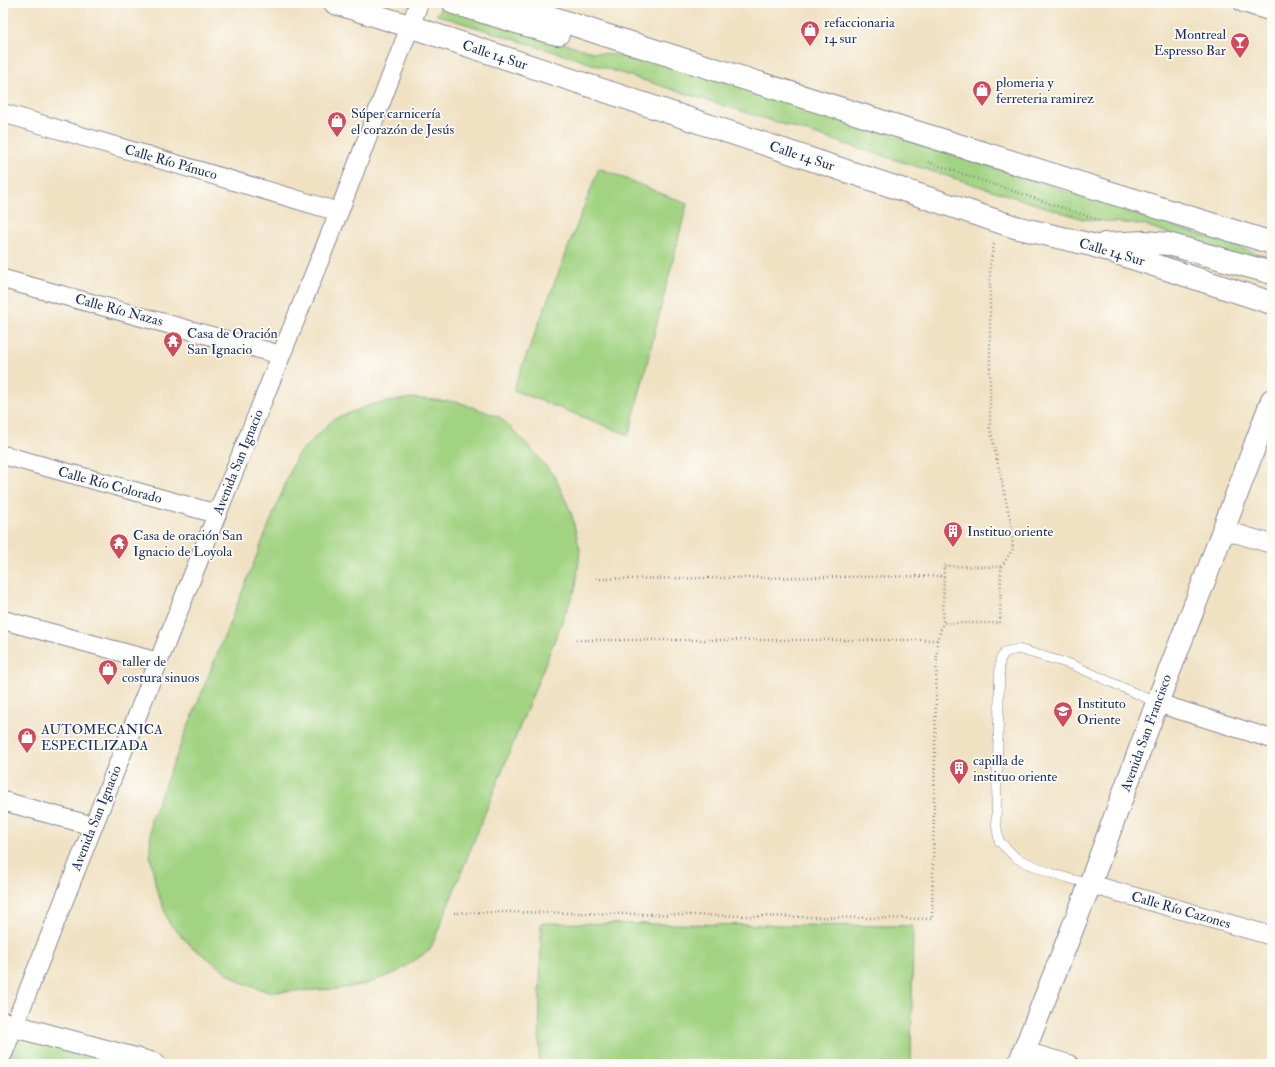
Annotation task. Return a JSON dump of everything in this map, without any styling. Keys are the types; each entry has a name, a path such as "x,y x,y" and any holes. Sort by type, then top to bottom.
{"main road":[{"name":"Calle 14 Sur","path":"335,3 410,26 1015,227 1092,245 1272,302"},
{"path":"454,3 549,32 584,36 605,35"},
{"path":"508,3 605,35 1272,243"},
{"path":"1092,245 1122,242 1168,244 1272,273"},
{"name":"Avenida San Francisco","path":"1021,1057 1090,884 1272,400"},
{"path":"8,1025 154,1064"}],"street":[{"name":"Avenida San Ignacio","path":"3,1054 8,1025 93,826 339,212 419,3"},
{"path":"1243,3 1272,12"},
{"name":"Calle Río Pánuco","path":"3,113 339,212"},
{"name":"Calle Río Nazas","path":"3,279 281,355"},
{"name":"Calle Río Colorado","path":"3,456 217,514"},
{"path":"1224,530 1272,544"},
{"path":"3,620 158,662"},
{"path":"1157,703 1272,739"},
{"path":"3,801 93,826"},
{"name":"Calle Río Cazones","path":"1090,884 1272,936"},
{"path":"1021,1057 1069,1064"}],"lane":[{"path":"1090,884 1053,874 1035,867 1016,858 999,841 996,823 1000,660 1004,652 1018,648 1073,665 1157,703"}],"path":[{"path":"943,623 1000,623 1001,567 1013,549 1011,524 990,428 990,265 998,221"},
{"path":"454,913 506,912 932,919 937,640 943,623 944,566 1001,567"},
{"path":"596,579 943,576"},
{"path":"576,640 937,640"}],"green space":[{"path":"442,5 592,52 669,63 1272,258 1272,268 1144,225 1083,219 437,15"},
{"path":"599,168 687,204 629,435 513,390"},
{"path":"411,398 458,402 500,417 527,444 555,477 571,512 580,550 576,587 430,950 397,972 366,984 338,989 271,992 243,984 192,947 169,923 156,888 150,854 151,819 297,455 334,419 370,405"},
{"path":"541,923 913,926 911,1064 539,1064"},
{"path":"3,1023 157,1064 3,1064"}],"place":[{"name":"refaccionaria 14 sur","path":"810,47"},
{"name":"Montreal Espresso Bar","path":"1240,59"},
{"name":"plomeria y ferreteria ramirez","path":"982,107"},
{"name":"Súper carnicería el corazón de Jesús","path":"337,138"},
{"name":"Casa de Oración San Ignacio","path":"173,358"},
{"name":"Instituo oriente","path":"953,548"},
{"name":"Casa de oración San Ignacio de Loyola","path":"119,560"},
{"name":"taller de costura sinuos","path":"108,686"},
{"name":"Instituto Oriente","path":"1063,728"},
{"name":"AUTOMECANICA ESPECILIZADA","path":"27,754"},
{"name":"capilla de instituo oriente","path":"959,785"}]}
